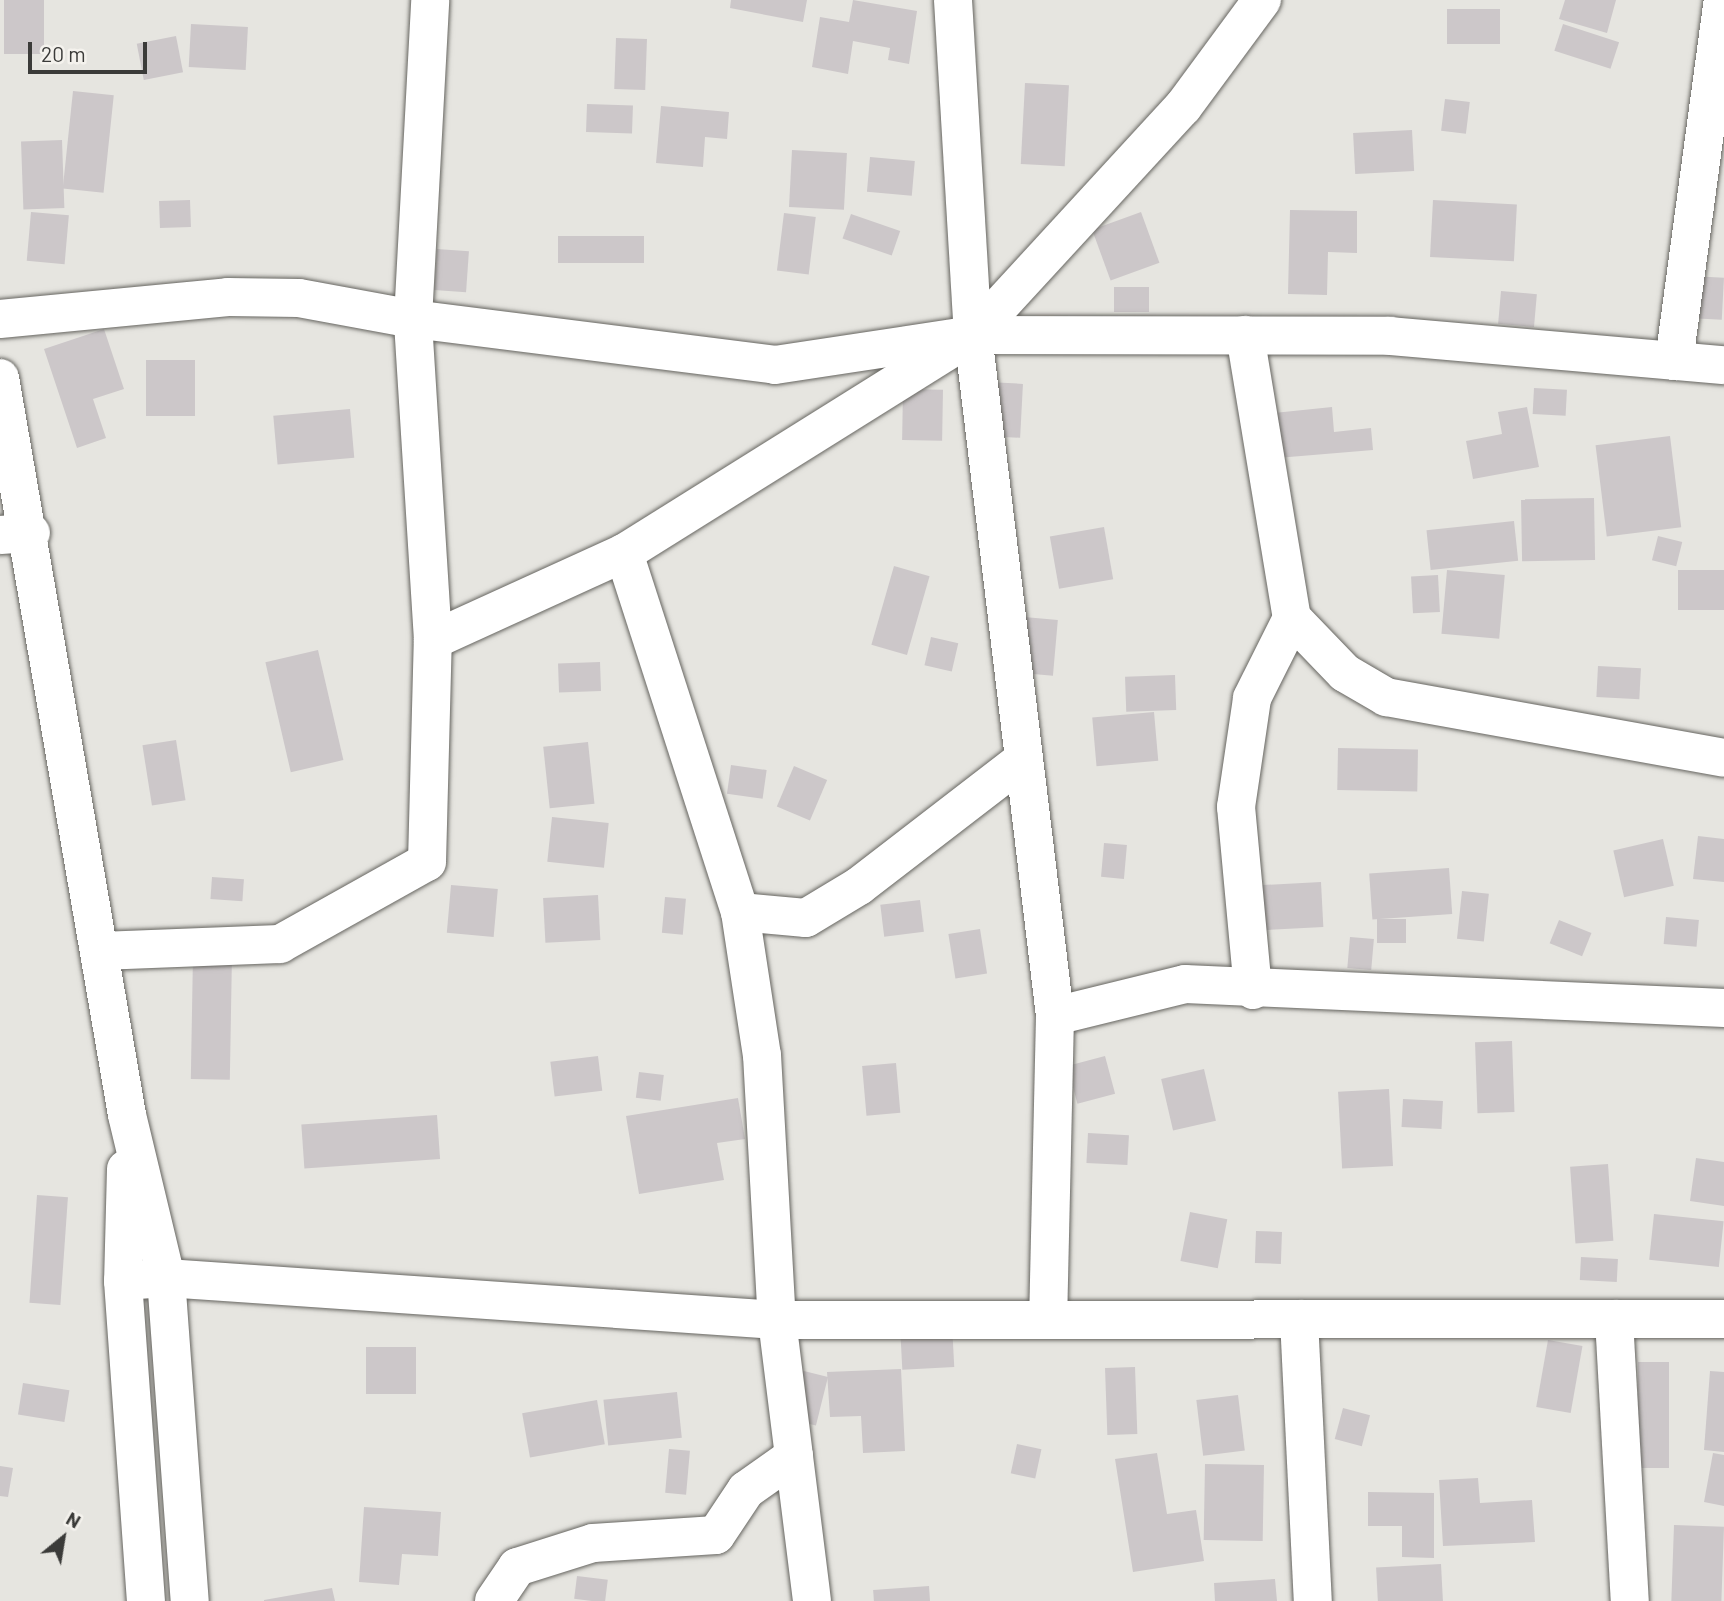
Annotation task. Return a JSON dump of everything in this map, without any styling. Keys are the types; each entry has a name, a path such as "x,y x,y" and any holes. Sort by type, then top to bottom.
{"street":[{"path":"100,951 280,944 427,862 433,640 413,319 430,0"},
{"path":"953,0 973,335 1055,1016 1048,1320"},
{"path":"433,640 624,553 973,335 1183,107 1262,0"},
{"path":"1674,361 1723,0"},
{"path":"0,318 228,297 299,298 413,319 775,365 973,335 1390,336 1724,365"},
{"path":"1245,335 1293,618 1345,673 1386,697 1724,758"},
{"path":"0,378 15,534 100,951 127,1115 166,1279 190,1601"},
{"path":"624,553 740,912 762,1055 777,1320 812,1601"},
{"path":"1253,990 1236,807 1252,698 1293,618"},
{"path":"740,912 806,918 859,886 1024,759"},
{"path":"1055,1016 1185,984 1253,990 1724,1007"},
{"path":"127,1115 123,1281 146,1601"},
{"path":"123,1281 166,1279 777,1320 1724,1319"},
{"path":"1299,1319 1313,1601"},
{"path":"1614,1319 1630,1601"},
{"path":"494,1601 517,1567 593,1543 716,1535 746,1490 794,1456"}],"building":[{"path":"4,0 44,0 44,54 4,54"},
{"path":"731,0 807,0 803,22 730,8"},
{"path":"853,0 917,11 909,64 888,60 890,48 853,41 848,74 812,67 820,17 849,22"},
{"path":"1565,0 1616,0 1607,33 1559,19"},
{"path":"1447,9 1500,9 1500,44 1447,44"},
{"path":"191,24 248,27 246,70 189,67"},
{"path":"1563,24 1619,42 1610,69 1554,51"},
{"path":"176,36 183,72 144,80 137,44"},
{"path":"616,38 647,39 645,90 614,89"},
{"path":"1025,83 1069,85 1065,166 1021,164"},
{"path":"73,91 114,95 104,193 63,188"},
{"path":"1445,99 1470,102 1466,134 1441,131"},
{"path":"587,104 633,106 632,134 586,132"},
{"path":"661,106 729,112 727,139 705,137 703,167 656,163"},
{"path":"1412,130 1414,171 1355,174 1353,133"},
{"path":"62,140 64,208 23,209 21,141"},
{"path":"792,150 847,153 844,210 789,207"},
{"path":"870,157 915,161 912,196 867,192"},
{"path":"190,200 191,227 160,228 159,201"},
{"path":"1433,200 1517,204 1514,261 1430,257"},
{"path":"1290,210 1357,211 1357,253 1328,252 1327,295 1288,294"},
{"path":"31,212 69,215 65,264 27,261"},
{"path":"1141,212 1159,263 1111,281 1092,230"},
{"path":"784,213 816,217 809,274 777,271"},
{"path":"851,214 900,231 892,256 843,239"},
{"path":"558,236 644,236 644,263 558,263"},
{"path":"437,249 469,251 466,292 434,290"},
{"path":"1691,276 1724,278 1722,320 1689,318"},
{"path":"1114,287 1149,287 1149,312 1114,312"},
{"path":"1501,291 1537,294 1534,327 1498,324"},
{"path":"104,329 124,389 93,399 106,438 77,448 44,349"},
{"path":"146,360 195,360 195,416 146,416"},
{"path":"987,382 1023,384 1020,438 984,436"},
{"path":"1534,388 1567,390 1566,416 1533,414"},
{"path":"903,389 943,390 942,441 902,440"},
{"path":"1332,407 1334,432 1371,428 1373,450 1277,458 1274,413"},
{"path":"1527,407 1539,467 1473,479 1466,441 1502,434 1498,412"},
{"path":"350,409 354,458 278,465 273,416"},
{"path":"1670,436 1681,527 1607,536 1596,445"},
{"path":"1594,498 1595,560 1522,561 1521,499"},
{"path":"1514,521 1518,561 1431,570 1426,530"},
{"path":"1104,527 1113,579 1059,589 1050,537"},
{"path":"1658,536 1682,542 1676,566 1652,560"},
{"path":"894,566 930,576 907,655 871,645"},
{"path":"1447,570 1505,575 1499,639 1441,634"},
{"path":"1678,570 1724,570 1724,610 1678,610"},
{"path":"1438,575 1440,612 1413,613 1411,576"},
{"path":"1012,616 1058,620 1053,676 1007,672"},
{"path":"931,637 958,643 952,672 924,665"},
{"path":"318,650 343,760 291,772 265,662"},
{"path":"600,662 601,691 559,692 558,663"},
{"path":"1598,666 1641,668 1639,699 1596,697"},
{"path":"1175,675 1176,710 1126,712 1125,677"},
{"path":"1154,712 1158,761 1097,766 1092,717"},
{"path":"176,740 186,800 152,806 142,745"},
{"path":"588,742 594,804 550,808 543,747"},
{"path":"1338,748 1418,749 1417,791 1337,790"},
{"path":"731,765 767,770 763,799 727,794"},
{"path":"794,766 827,780 810,821 777,807"},
{"path":"552,817 609,823 604,868 547,862"},
{"path":"1698,836 1724,839 1724,882 1693,879"},
{"path":"1663,839 1674,886 1624,897 1613,850"},
{"path":"1104,843 1127,845 1124,879 1101,877"},
{"path":"1449,868 1452,914 1372,919 1369,874"},
{"path":"212,877 244,879 242,901 210,899"},
{"path":"1321,882 1323,927 1249,931 1247,886"},
{"path":"451,885 498,889 494,937 447,933"},
{"path":"1462,891 1489,894 1484,942 1457,939"},
{"path":"598,895 600,940 545,943 543,898"},
{"path":"665,897 686,899 683,935 662,933"},
{"path":"920,900 924,932 884,937 880,905"},
{"path":"1666,917 1699,920 1697,947 1664,944"},
{"path":"1377,919 1406,919 1406,943 1377,943"},
{"path":"1559,920 1591,933 1582,956 1550,943"},
{"path":"980,929 987,973 955,978 948,934"},
{"path":"1350,937 1374,939 1371,970 1347,968"},
{"path":"193,954 232,955 230,1080 191,1079"},
{"path":"1512,1041 1514,1112 1478,1113 1475,1042"},
{"path":"598,1056 602,1091 555,1097 550,1062"},
{"path":"1105,1056 1115,1094 1077,1104 1067,1066"},
{"path":"896,1063 900,1113 866,1116 862,1066"},
{"path":"1204,1069 1216,1121 1173,1131 1161,1079"},
{"path":"639,1072 664,1075 661,1101 636,1098"},
{"path":"1389,1089 1393,1166 1342,1169 1338,1092"},
{"path":"738,1098 745,1139 717,1143 724,1180 639,1194 626,1116"},
{"path":"1403,1099 1443,1101 1441,1129 1402,1127"},
{"path":"437,1115 440,1159 304,1168 301,1124"},
{"path":"1088,1133 1129,1135 1127,1165 1086,1163"},
{"path":"1696,1158 1724,1162 1724,1206 1690,1201"},
{"path":"1608,1164 1613,1241 1575,1243 1570,1167"},
{"path":"37,1195 68,1197 60,1305 29,1303"},
{"path":"1190,1212 1227,1219 1218,1268 1180,1261"},
{"path":"1654,1214 1724,1221 1719,1267 1649,1260"},
{"path":"1256,1231 1282,1232 1281,1264 1255,1263"},
{"path":"1581,1257 1618,1259 1617,1282 1580,1280"},
{"path":"952,1324 954,1367 902,1370 900,1327"},
{"path":"1548,1340 1582,1346 1571,1413 1536,1407"},
{"path":"366,1347 416,1347 416,1394 366,1394"},
{"path":"1638,1362 1669,1362 1669,1468 1638,1468"},
{"path":"1135,1367 1137,1434 1107,1435 1105,1368"},
{"path":"796,1369 828,1377 816,1425 784,1418"},
{"path":"901,1369 905,1451 863,1453 861,1416 830,1417 827,1372"},
{"path":"1710,1371 1724,1372 1724,1452 1704,1450"},
{"path":"23,1383 69,1390 64,1422 18,1415"},
{"path":"677,1392 682,1438 608,1445 603,1400"},
{"path":"1238,1395 1245,1451 1203,1456 1196,1400"},
{"path":"597,1400 605,1444 530,1458 522,1413"},
{"path":"1343,1408 1370,1415 1362,1446 1335,1439"},
{"path":"1017,1444 1041,1449 1035,1479 1011,1473"},
{"path":"669,1449 690,1451 686,1495 665,1493"},
{"path":"1157,1453 1167,1514 1196,1510 1204,1561 1133,1572 1115,1459"},
{"path":"1713,1453 1724,1455 1724,1506 1704,1502"},
{"path":"1205,1464 1264,1465 1263,1541 1204,1540"},
{"path":"0,1466 13,1468 8,1497 0,1496"},
{"path":"1478,1478 1480,1503 1532,1500 1535,1542 1443,1546 1439,1480"},
{"path":"1368,1492 1434,1493 1434,1558 1402,1557 1402,1526 1368,1526"},
{"path":"364,1507 441,1512 438,1556 402,1554 399,1585 359,1582"},
{"path":"1674,1525 1724,1527 1721,1601 1671,1601"},
{"path":"1441,1564 1443,1601 1378,1601 1376,1567"},
{"path":"577,1576 608,1580 605,1601 574,1599"},
{"path":"1275,1579 1277,1601 1215,1601 1214,1583"},
{"path":"929,1586 930,1601 874,1601 873,1590"},
{"path":"332,1588 335,1601 264,1601 264,1600"}]}
